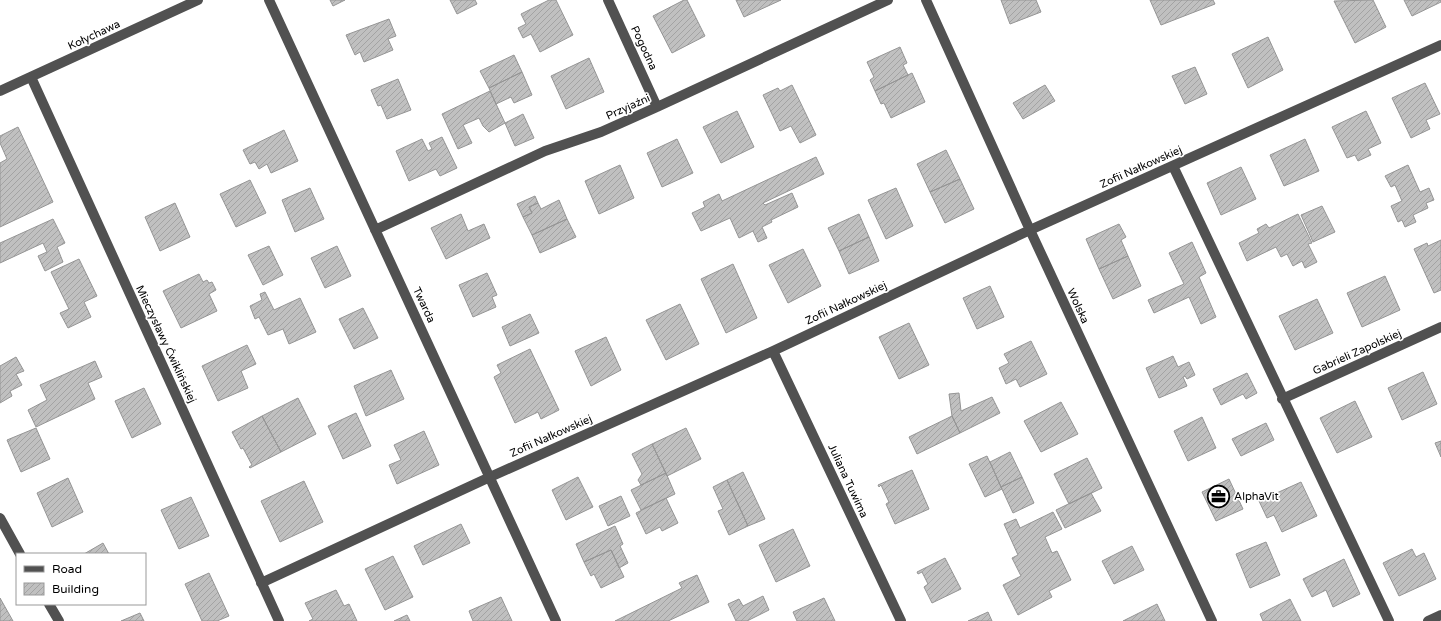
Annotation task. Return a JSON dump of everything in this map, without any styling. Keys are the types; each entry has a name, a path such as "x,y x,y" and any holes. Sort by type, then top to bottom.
{"street":[{"name":"Kołychawa","path":"0,91 198,0"},
{"name":"Twarda","path":"269,0 556,621"},
{"name":"Pogodna","path":"608,0 658,107"},
{"name":"Przyjaźni","path":"375,230 544,151 601,132 658,107 888,0"},
{"name":"Wolska","path":"926,0 1030,230 1212,621"},
{"name":"Zofii Nałkowskiej","path":"262,583 490,477 773,351 1030,230 1441,45"},
{"name":"Mieczysławy Ćwiklińskiej","path":"31,77 279,621"},
{"path":"1173,166 1282,399 1389,621"},
{"name":"Gabrieli Zapolskiej","path":"1282,399 1441,327"},
{"name":"Juliana Tuwima","path":"773,351 901,621"},
{"path":"0,518 19,553"},
{"path":"50,605 59,621"},
{"path":"1428,621 1441,615"}],"building":[{"path":"330,0 345,0 333,6"},
{"path":"450,0 475,0 477,4 457,14"},
{"path":"549,0 556,0 573,35 540,52 531,34 523,38 518,28 526,24 521,14"},
{"path":"684,0 687,0 705,36 672,53 653,16"},
{"path":"736,0 781,0 744,17"},
{"path":"1001,0 1036,0 1041,12 1010,24"},
{"path":"1150,0 1213,0 1215,4 1161,25"},
{"path":"1373,0 1386,27 1355,43 1334,1"},
{"path":"1404,0 1441,0 1441,2 1412,16"},
{"path":"389,19 396,36 388,39 393,50 364,62 360,52 355,55 346,35"},
{"path":"1268,37 1283,70 1248,88 1232,54"},
{"path":"900,47 907,63 903,65 908,75 875,91 870,80 874,77 867,62"},
{"path":"514,55 522,72 489,88 480,71"},
{"path":"589,58 604,92 566,109 551,76"},
{"path":"1195,67 1207,94 1185,104 1172,76"},
{"path":"522,72 532,95 514,103 511,97 496,104 489,88"},
{"path":"912,73 925,102 891,118 884,103 881,104 875,91"},
{"path":"398,79 411,110 387,119 381,105 378,106 371,90"},
{"path":"1425,83 1440,114 1426,120 1430,129 1411,138 1392,98"},
{"path":"792,85 816,135 800,143 791,126 780,131 763,95 778,88 780,91"},
{"path":"1045,85 1055,101 1023,119 1013,103"},
{"path":"490,91 505,123 489,132 483,126 479,118 463,125 472,143 458,149 442,114"},
{"path":"737,111 754,147 721,163 703,127"},
{"path":"1366,111 1381,143 1368,149 1371,155 1358,161 1355,155 1347,158 1332,127"},
{"path":"523,114 534,138 515,146 505,123"},
{"path":"18,127 53,202 0,227 0,163 7,159 0,143 0,136"},
{"path":"284,130 298,161 271,173 267,164 259,169 255,162 250,164 243,150"},
{"path":"442,137 457,168 440,176 436,169 409,181 396,151 422,139 428,151 432,149 429,143"},
{"path":"677,139 693,173 662,187 647,153"},
{"path":"1305,139 1319,171 1284,186 1270,155"},
{"path":"946,150 960,179 930,192 917,164"},
{"path":"816,157 824,174 763,203 765,205 792,193 798,207 771,220 772,222 762,227 767,238 758,242 753,231 739,238 730,218 701,231 692,213 705,207 703,202 719,194 722,201"},
{"path":"620,165 634,198 599,214 585,181"},
{"path":"1408,165 1420,192 1429,188 1434,200 1426,203 1428,208 1413,215 1416,222 1405,227 1402,220 1398,222 1391,206 1402,201 1395,185 1391,187 1385,176"},
{"path":"1241,167 1256,199 1221,215 1207,183"},
{"path":"960,179 974,209 945,223 930,192"},
{"path":"250,180 266,213 236,227 220,194"},
{"path":"310,188 324,219 295,232 282,200"},
{"path":"896,188 913,226 886,239 868,200"},
{"path":"535,196 538,203 529,207 532,213 523,217 517,204"},
{"path":"559,200 567,219 532,235 523,217 532,213 529,207 538,203 541,209"},
{"path":"175,203 190,237 160,251 145,217"},
{"path":"1322,206 1335,232 1313,242 1301,215"},
{"path":"461,214 468,231 484,224 490,238 446,259 431,228"},
{"path":"859,214 869,237 839,251 828,228"},
{"path":"1298,214 1312,243 1308,244 1317,262 1305,268 1302,261 1293,266 1287,254 1281,257 1276,247 1247,261 1239,243 1259,233 1257,229 1266,224 1269,228"},
{"path":"53,219 65,243 57,247 63,262 45,271 38,256 47,252 43,243 0,263 0,243"},
{"path":"567,219 576,237 540,253 532,235"},
{"path":"1119,224 1126,237 1121,240 1128,256 1099,269 1086,239"},
{"path":"869,237 879,261 849,274 839,251"},
{"path":"1441,240 1441,290 1434,293 1414,249 1427,243 1428,246"},
{"path":"1192,242 1206,273 1199,277 1216,317 1201,324 1189,297 1154,313 1148,300 1184,284 1169,253"},
{"path":"269,246 283,275 263,285 248,255"},
{"path":"337,246 351,276 325,288 311,258"},
{"path":"803,249 821,286 788,303 769,265"},
{"path":"1128,256 1141,286 1113,299 1099,269"},
{"path":"79,259 97,296 84,302 91,317 68,328 60,313 69,309 51,272"},
{"path":"733,264 757,318 726,333 701,279"},
{"path":"487,273 497,295 492,297 496,307 473,317 459,285"},
{"path":"199,274 203,282 207,280 209,283 212,282 216,290 209,294 217,311 181,328 163,291"},
{"path":"1385,276 1400,310 1362,327 1347,293"},
{"path":"990,286 1004,317 977,329 963,298"},
{"path":"265,292 274,310 300,298 316,332 289,344 283,329 268,335 259,317 255,319 250,306 262,300 260,294"},
{"path":"1317,299 1333,333 1295,350 1279,316"},
{"path":"680,304 699,344 666,360 646,320"},
{"path":"363,308 378,338 354,349 339,319"},
{"path":"530,314 539,333 510,346 502,327"},
{"path":"909,323 929,365 899,379 879,337"},
{"path":"606,337 621,370 591,386 575,351"},
{"path":"1031,341 1047,374 1020,387 1016,379 1006,384 999,368 1009,363 1004,354"},
{"path":"247,345 256,364 241,371 248,388 218,401 202,366"},
{"path":"530,349 559,410 541,419 538,412 515,423 494,377 501,373 497,365"},
{"path":"1173,356 1178,367 1189,362 1195,375 1187,379 1185,376 1183,377 1187,386 1159,398 1146,368"},
{"path":"16,357 24,371 16,374 22,385 10,391 12,396 0,403 0,366"},
{"path":"95,361 102,377 88,383 95,399 36,427 28,410 47,400 40,385"},
{"path":"391,370 404,399 366,416 354,386"},
{"path":"1423,372 1437,404 1402,420 1388,388"},
{"path":"1247,373 1257,393 1246,399 1243,394 1221,405 1213,389"},
{"path":"144,388 161,424 132,438 115,401"},
{"path":"959,393 961,411 992,397 1000,413 960,433 952,416 949,394"},
{"path":"298,398 316,434 281,452 262,416"},
{"path":"1355,401 1372,437 1337,453 1320,418"},
{"path":"1061,402 1078,434 1041,452 1024,421"},
{"path":"356,413 371,446 343,459 328,426"},
{"path":"262,416 281,452 250,468 249,467 252,465 232,432"},
{"path":"952,416 960,433 917,454 909,437"},
{"path":"1202,417 1216,448 1188,461 1174,431"},
{"path":"1266,423 1274,440 1241,456 1232,439"},
{"path":"36,428 50,459 21,472 7,440"},
{"path":"686,428 701,459 667,476 652,444"},
{"path":"424,431 439,465 397,484 389,465 401,460 394,445"},
{"path":"1441,441 1441,457 1435,443"},
{"path":"652,444 666,473 641,485 638,480 642,474 632,454"},
{"path":"1010,452 1022,477 1001,487 990,462"},
{"path":"987,456 1002,489 985,497 969,464"},
{"path":"1087,458 1102,488 1069,504 1054,474"},
{"path":"912,470 929,509 895,524 886,504 889,502 881,485 879,487 878,485"},
{"path":"743,472 765,519 748,526 727,480"},
{"path":"666,473 675,494 641,510 631,490"},
{"path":"578,477 593,507 566,520 552,490"},
{"path":"1022,477 1034,503 1013,513 1001,487"},
{"path":"68,478 83,512 52,527 37,493"},
{"path":"1229,479 1243,509 1216,521 1202,492"},
{"path":"727,480 748,526 729,535 718,511 723,509 713,487"},
{"path":"304,481 323,522 280,542 261,501"},
{"path":"1301,482 1317,516 1282,532 1274,515 1267,518 1259,501"},
{"path":"1091,493 1101,511 1065,528 1056,510"},
{"path":"621,496 630,516 608,526 599,506"},
{"path":"191,497 209,536 179,549 161,510"},
{"path":"666,498 678,523 662,531 660,527 646,534 636,513"},
{"path":"1053,512 1062,529 1045,537 1052,553 1057,551 1071,580 1049,591 1052,597 1018,615 1003,585 1021,576 1012,558 1018,555 1004,524 1016,519 1020,528"},
{"path":"461,524 470,543 423,565 414,546"},
{"path":"615,526 623,544 620,546 628,563 619,568 611,550 584,562 576,544"},
{"path":"793,529 810,566 776,582 759,545"},
{"path":"1266,542 1280,575 1250,588 1236,554"},
{"path":"103,543 108,553 86,553"},
{"path":"1132,546 1144,570 1114,584 1102,561"},
{"path":"1412,549 1416,557 1424,553 1436,579 1399,596 1383,563"},
{"path":"611,550 624,577 601,588 594,574 591,576 584,562"},
{"path":"393,556 413,597 385,610 365,569"},
{"path":"945,558 961,589 932,603 924,587 928,584 922,572 918,574 917,572"},
{"path":"1344,559 1360,594 1333,607 1326,590 1312,597 1303,579"},
{"path":"209,573 229,616 217,621 202,621 185,584"},
{"path":"697,575 709,602 668,621 615,621 682,588 679,583"},
{"path":"336,590 344,606 349,604 357,621 309,621 313,619 305,603"},
{"path":"763,596 769,610 747,621 736,621 728,604 739,599 743,606"},
{"path":"501,597 512,621 473,621 469,611"},
{"path":"0,598 13,621 0,621"},
{"path":"824,598 835,621 797,621 793,612"},
{"path":"1290,599 1301,621 1263,621 1260,614"},
{"path":"1157,604 1165,621 1123,621"},
{"path":"988,612 992,621 968,621"},
{"path":"140,613 144,621 121,621"},
{"path":"407,615 410,621 394,621"}],"place":[{"name":"AlphaVit","path":"1218,496"}]}
